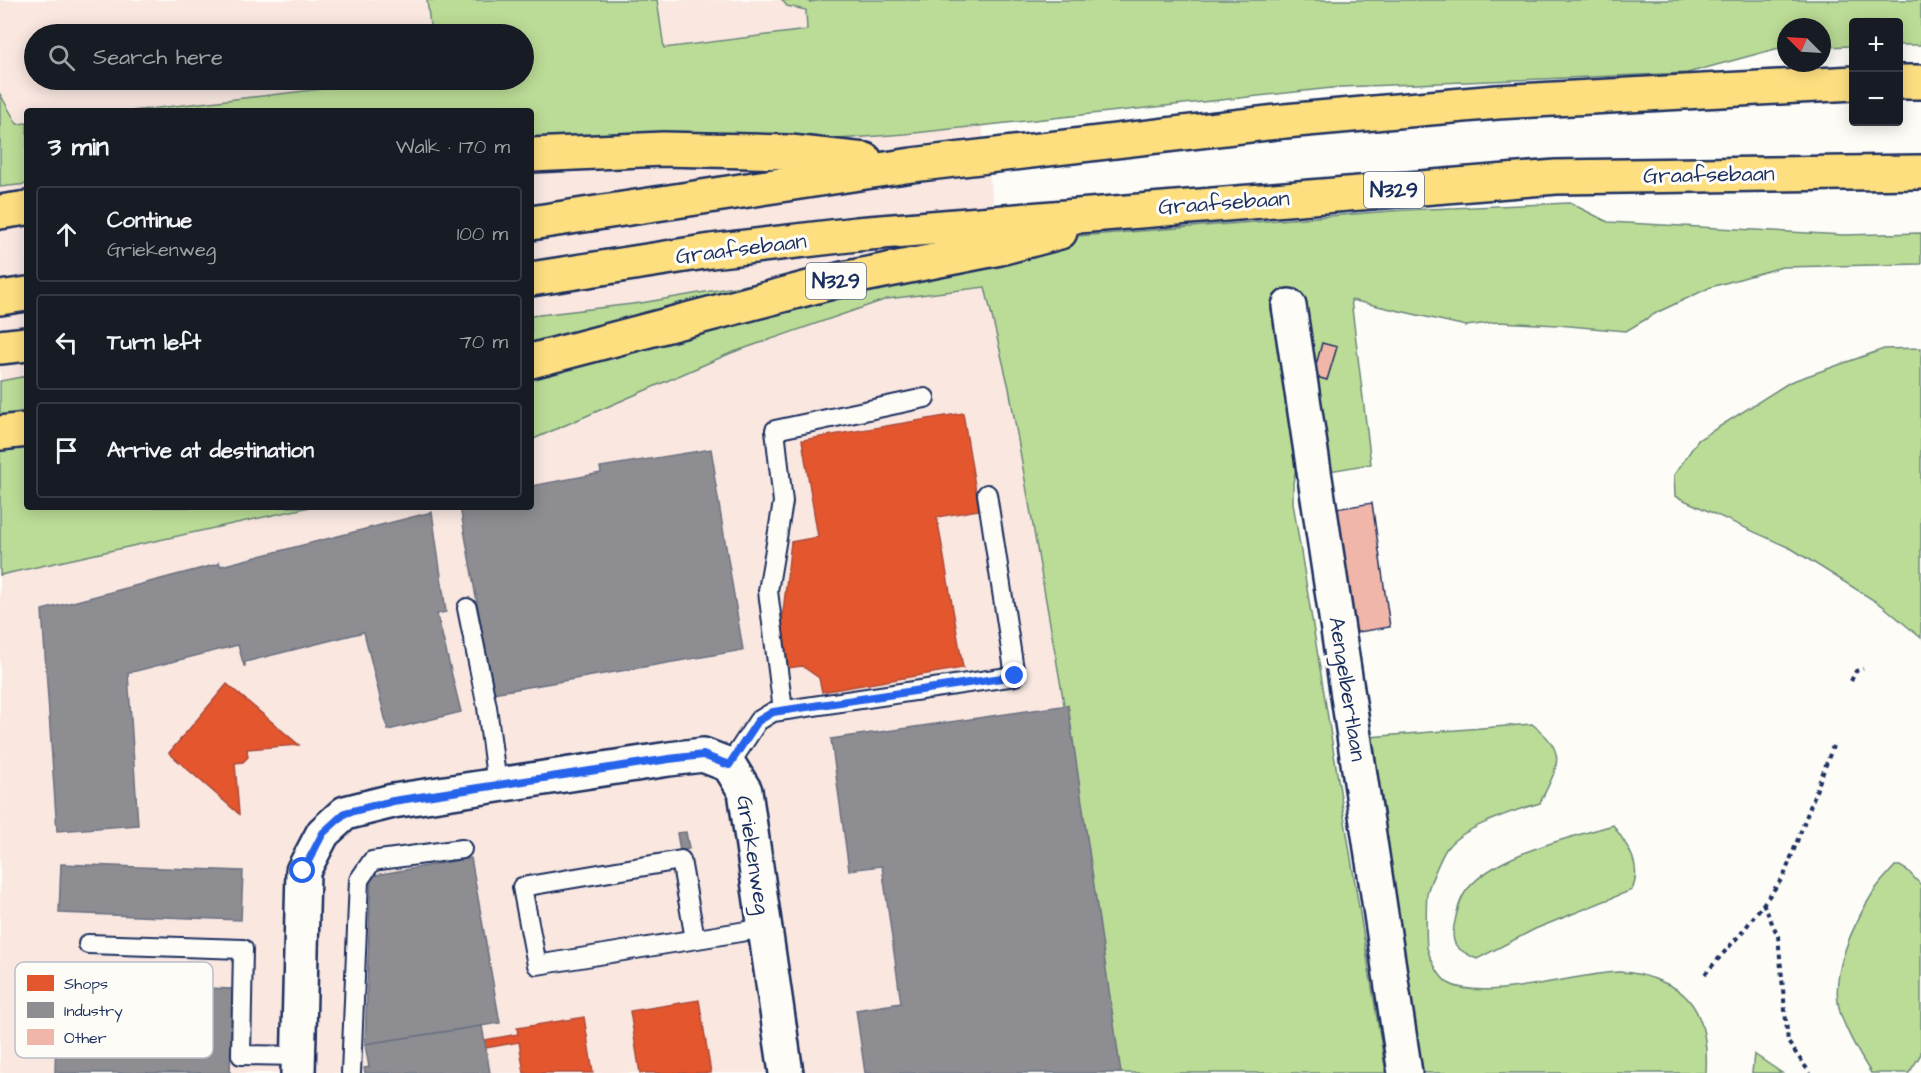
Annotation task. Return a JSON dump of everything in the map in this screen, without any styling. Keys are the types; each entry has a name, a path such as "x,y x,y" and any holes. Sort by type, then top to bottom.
{"main road":[{"path":"1903,82 1921,82"},
{"path":"534,223 912,165 1332,117 1497,102 1849,83"},
{"path":"534,155 663,149 790,152 912,165"},
{"name":"Graafsebaan","path":"534,279 711,251 857,234 1556,177 1921,171"},
{"path":"0,212 24,208"},
{"name":"N329","path":"534,359 843,279 1000,248 1142,210"},
{"path":"0,298 24,294"},
{"path":"0,347 24,344"},
{"path":"0,434 24,430"}],"street":[{"name":"Aengelbertlaan","path":"1288,306 1405,1073"},
{"name":"Griekenweg","path":"298,1064 303,871 323,833 345,813 393,801 703,755 729,765 745,791 786,1073"}],"lane":[{"path":"783,710 768,591 783,502 775,430 926,398"},
{"path":"729,765 758,721 773,712 1015,676 987,494"},
{"path":"467,608 487,707 497,785"},
{"path":"351,1073 359,880 372,861 462,849"},
{"path":"695,939 681,860 522,888 537,964 765,928"},
{"path":"88,944 243,949 240,1055 298,1064"}],"path":[{"path":"1851,681 1856,671 1863,669"},
{"path":"1705,974 1744,930 1784,876 1833,746"},
{"path":"1764,903 1778,936 1788,1042 1810,1073"}],"shaded area":[{"path":"0,0 963,0 1124,1073 0,1073"}],"green space":[{"path":"427,0 657,0 664,48 807,30 806,10 787,6 782,0 810,2 822,0 1921,0 1921,45 1903,45 1903,18 1849,18 1849,46 1831,47 1831,18 1777,18 1777,49 1687,73 1341,87 905,134 770,144 534,143 534,108 158,108 313,90 534,90 534,24 430,24"},
{"path":"0,94 17,124 24,123 24,184 0,187"},
{"path":"1570,203 1608,222 1844,235 1921,233 1921,264 1782,267 1711,287 1658,312 1626,331 1497,322 1466,326 1351,300 1371,464 1324,472 1297,293 1274,297 1298,459 1293,483 1293,503 1386,1073 1114,1073 1063,698 1009,388 985,287 887,299 731,353 534,439 534,316 641,303 858,266 1065,237 1404,210"},
{"path":"1921,348 1921,638 1883,606 1792,549 1675,496 1674,475 1698,440 1790,382 1884,349"},
{"path":"24,377 24,510 296,510 0,575 0,381"},
{"path":"1532,724 1544,734 1556,752 1557,761 1551,780 1540,803 1476,827 1447,848 1435,871 1427,894 1428,952 1438,972 1445,980 1463,988 1506,989 1619,972 1638,974 1661,981 1679,991 1695,1010 1704,1033 1706,1073 1421,1073 1384,822 1369,737"},
{"path":"1613,825 1635,864 1635,881 1632,890 1535,929 1477,959 1456,946 1453,929 1459,905 1466,891 1479,878 1513,857"},
{"path":"1895,866 1908,871 1921,885 1921,1054 1909,1073 1871,1073 1854,1044 1840,1012 1837,997 1838,982 1845,949 1859,918 1874,891"},
{"path":"1754,1054 1782,1073 1752,1073"}],"building: Shops":[{"path":"963,413 979,510 937,517 963,668 822,692 819,678 802,666 788,668 781,630 791,542 818,537 802,440"},
{"path":"227,684 299,745 247,749 248,757 243,762 235,763 239,814 169,753"},
{"path":"699,1000 711,1073 640,1073 630,1011"},
{"path":"584,1017 593,1073 524,1073 519,1042 486,1048 484,1040 518,1034 517,1028"}],"building: Industry":[{"path":"711,449 743,650 493,693 461,510 534,510 534,485 601,473 600,467"},
{"path":"432,512 446,612 437,614 461,712 388,730 364,632 245,662 245,666 238,645 128,673 138,825 57,831 42,610 219,562 221,566"},
{"path":"1068,705 1121,1073 865,1073 856,1010 901,1003 882,866 849,870 831,739"},
{"path":"686,832 689,849 680,851 677,833"},
{"path":"471,858 500,1023 365,1044 371,876"},
{"path":"61,864 243,871 241,920 59,913"},
{"path":"213,988 233,989 230,1073 55,1073 55,1058 213,1058"},
{"path":"482,1026 490,1073 365,1073 364,1068 369,1067 365,1044"}],"building: Other":[{"path":"1322,343 1337,347 1327,380 1313,376"},
{"path":"1372,503 1390,627 1353,633 1335,509"}],"route":[{"path":"303,871 323,833 345,813 393,801 669,759 703,755 729,765 758,721 773,712 1015,676"}]}
